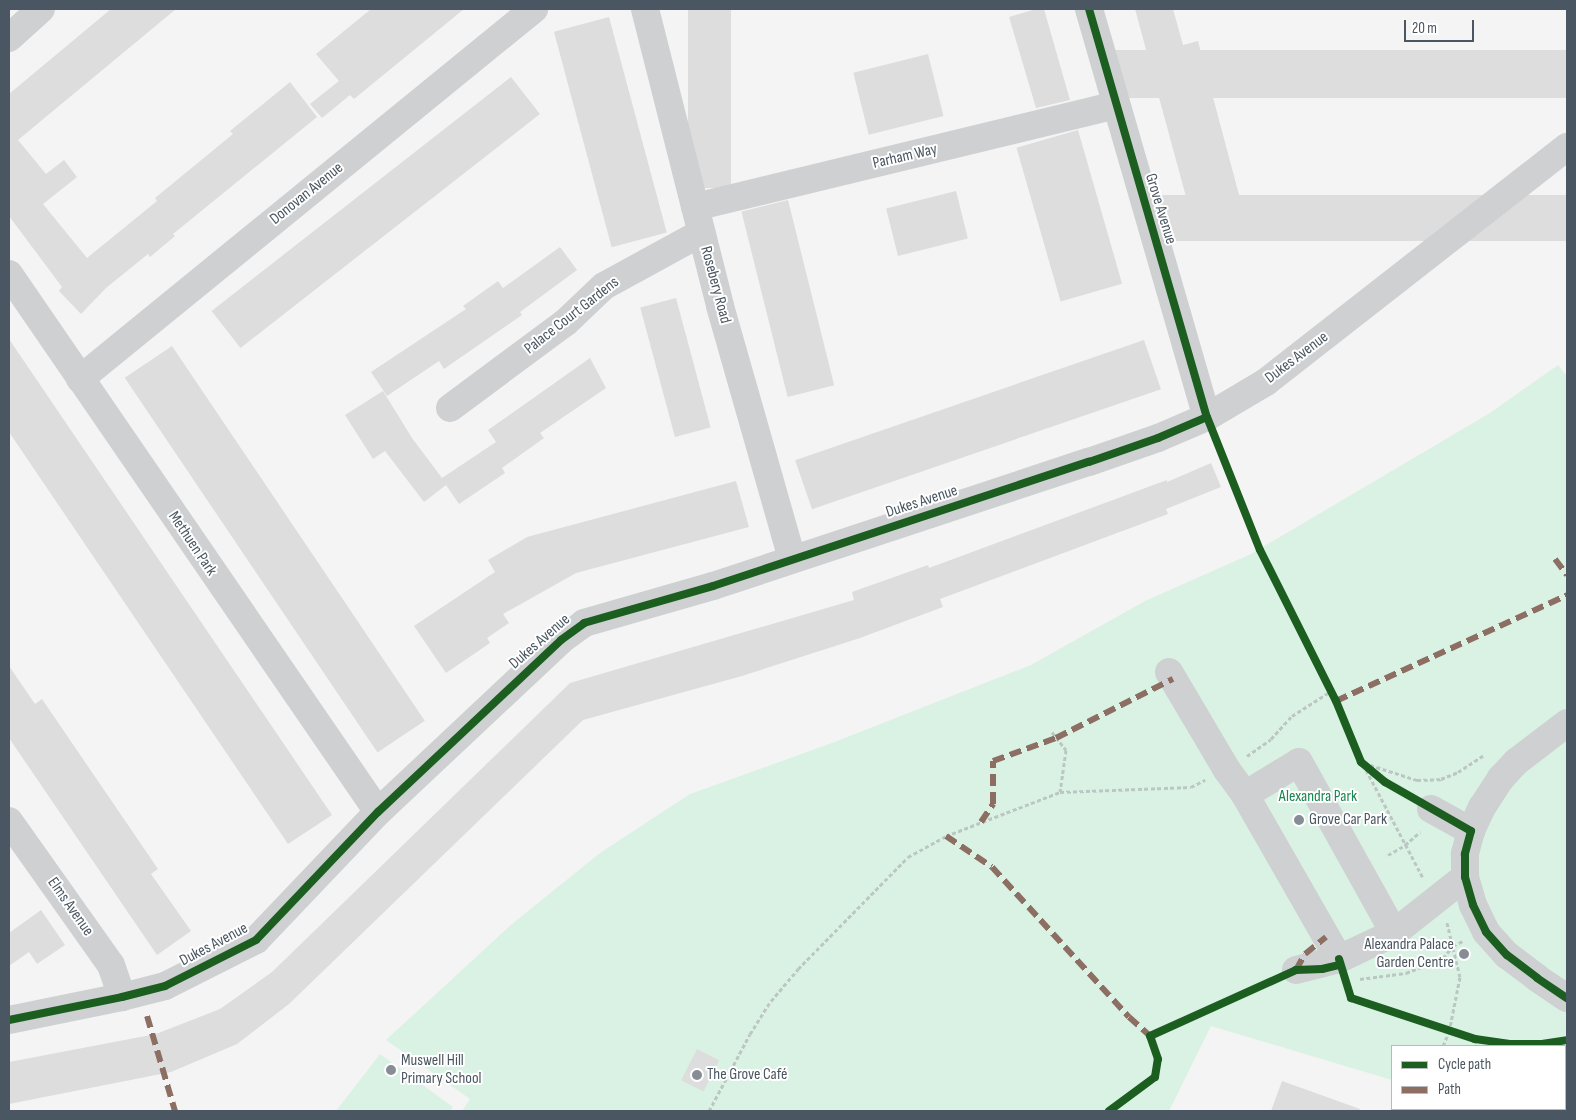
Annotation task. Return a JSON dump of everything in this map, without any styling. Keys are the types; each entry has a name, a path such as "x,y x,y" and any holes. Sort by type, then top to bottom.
{"street":[{"path":"9,38 41,9"},
{"name":"Donovan Avenue","path":"80,380 534,9"},
{"name":"Rosebery Road","path":"645,9 698,220 792,559"},
{"name":"Grove Avenue","path":"1089,9 1207,417"},
{"name":"Parham Way","path":"698,220 1116,105"},
{"name":"Dukes Avenue","path":"9,1020 122,997 165,986 256,940 378,812 561,640 584,623 713,586 1098,459 1158,438 1207,417 1266,382 1567,147"},
{"name":"Palace Court Gardens","path":"450,408 566,322 604,286 698,220"},
{"name":"Methuen Park","path":"9,274 378,812"},
{"path":"1169,672 1227,770 1245,795 1342,970"},
{"path":"1567,723 1516,762 1501,778 1482,807 1471,831 1465,854 1465,877 1473,905 1486,932 1507,955 1567,998"},
{"path":"1245,795 1300,762 1394,933"},
{"path":"1431,809 1471,831"},
{"name":"Elms Avenue","path":"9,821 111,965 122,997"},
{"path":"1296,970 1342,970 1394,933 1465,877"}],"path":[{"path":"1256,541 1331,690 1362,762 1449,929 1460,977 1445,1030 1443,1045"},
{"path":"709,1111 750,1034 771,1001 798,969 908,857 946,836 1060,792 1190,787 1227,770 1271,739 1292,716 1331,690"},
{"path":"1052,732 1066,750 1060,792"},
{"path":"1362,762 1418,780 1433,779 1458,772 1484,755"},
{"path":"1362,762 1385,782 1431,809"},
{"path":"1388,855 1405,845"},
{"path":"1342,970 1406,973 1444,958 1453,946"},
{"path":"1109,1111 1155,1077 1158,1059 1150,1036 1296,970"},
{"path":"1445,1030 1457,1034"}],"green space":[{"name":"Alexandra Park","path":"1558,365 1567,376 1567,1111 1480,1111 1566,1110 1566,1045 1391,1045 1391,1080 1211,1026 1169,1111 462,1111 470,1099 386,1040 512,924 600,853 690,794 832,743 1031,665 1145,601 1251,554 1490,413"},
{"path":"380,1054 453,1107 450,1111 336,1111"}],"building":[{"path":"111,9 176,9 18,140 46,174 64,160 77,177 43,204 87,258 157,201 155,198 233,134 230,131 290,82 317,117 173,234 175,236 150,257 148,254 106,288 81,314 59,291 62,287 9,216 9,94"},
{"path":"371,9 464,9 354,99 350,95 322,118 310,104 339,81 316,54"},
{"path":"688,9 731,9 731,188 688,188"},
{"path":"1036,9 1044,9 1070,100 1036,108 1009,17"},
{"path":"1135,9 1173,9 1183,45 1198,41 1242,206 1192,219"},
{"path":"609,17 667,232 612,247 554,32"},
{"path":"1114,50 1567,50 1567,98 1114,98"},
{"path":"928,54 943,116 869,135 853,73"},
{"path":"511,77 540,114 240,348 212,311"},
{"path":"1078,130 1122,284 1061,301 1016,148"},
{"path":"956,191 968,239 898,256 886,208"},
{"path":"1161,195 1567,195 1567,241 1161,241"},
{"path":"788,200 834,385 788,397 741,212"},
{"path":"560,247 577,270 520,312 522,315 444,369 439,361 387,396 371,372 466,309 463,306 498,281 503,288"},
{"path":"676,298 711,427 675,437 640,308"},
{"path":"9,339 332,815 288,844 9,432"},
{"path":"1144,340 1161,389 812,509 795,460"},
{"path":"172,346 425,721 378,753 125,378"},
{"path":"590,358 606,388 540,433 544,438 502,468 505,473 459,504 446,485 424,502 385,451 373,459 345,415 383,391 412,438 442,478 496,442 488,430"},
{"path":"1211,463 1221,487 1166,509 1168,514 940,599 943,607 860,638 742,676 583,720 289,1004 237,1044 171,1072 9,1104 9,1062 156,1034 220,1009 272,972 570,683 854,600 852,592 928,565 929,568 1167,480 1167,482"},
{"path":"736,481 749,527 576,573 503,614 509,623 487,638 490,643 446,673 414,626 495,572 488,560 527,537"},
{"path":"9,666 35,704 42,699 158,869 151,874 191,931 157,955 9,738"},
{"path":"41,910 65,945 37,964 29,952 9,966 9,933"},
{"path":"697,1049 719,1060 703,1092 681,1080"},
{"path":"1282,1081 1360,1109 1359,1111 1271,1111"}],"marked path":[{"path":"1555,559 1567,575"},
{"path":"1336,701 1567,595"},
{"path":"981,822 993,804 993,761 1056,738 1173,679"},
{"path":"946,836 992,867 1129,1017 1150,1036"},
{"path":"1298,970 1296,970 1305,954 1326,937"},
{"path":"147,1016 175,1111"}],"cycle path":[{"path":"1089,9 1207,417 1260,550 1336,701 1361,762 1385,782 1471,831 1465,854 1465,877 1473,905 1486,932 1507,955 1567,998"},
{"path":"9,1020 122,997 165,986 256,940 378,812 561,640 584,623 713,586 1089,462 1158,438 1207,417"},
{"path":"1339,959 1351,998 1475,1039 1510,1044 1542,1044 1567,1040"},
{"path":"1109,1111 1155,1077 1158,1059 1150,1036 1296,970 1322,969 1340,965"}],"place":[{"name":"Grove Car Park","path":"1299,820"},
{"name":"Alexandra Palace Garden Centre","path":"1464,954"},
{"name":"Muswell Hill Primary School","path":"391,1070"},
{"name":"The Grove Café","path":"697,1075"}]}
